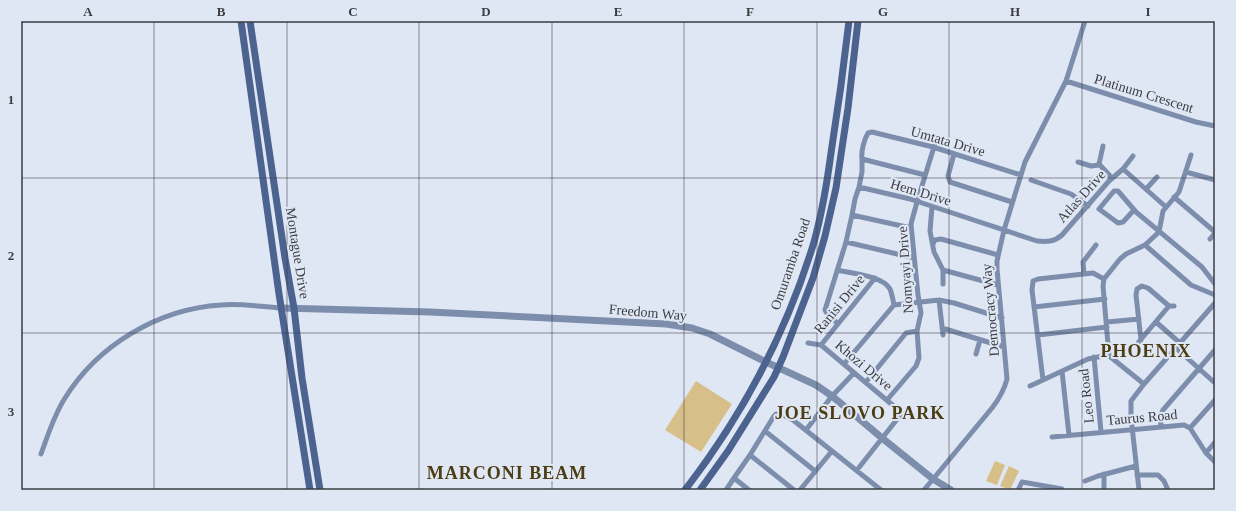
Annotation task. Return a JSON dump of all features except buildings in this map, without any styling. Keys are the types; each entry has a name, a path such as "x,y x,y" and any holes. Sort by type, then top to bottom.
{"main road":[{"name":"Montague Drive","path":"241,21 281,308 310,490"},
{"name":"Montague Drive","path":"250,21 285,258 294,308 302,378 320,490"},
{"name":"Omuramba Road","path":"686,490 707,462 766,362 794,296 814,241 821,212 835,131 849,21"},
{"name":"Omuramba Road","path":"700,490 728,451 779,368 812,278 836,188 848,108 858,21"}],"street":[{"name":"Democracy Way","path":"924,490 1002,394 1007,380 998,285 998,255 1012,202 1025,162 1066,81 1085,21"},
{"name":"Platinum Crescent","path":"1066,81 1196,122 1215,126"},
{"name":"Umtata Drive","path":"862,159 866,137 868,133 872,132 933,147 1021,175"},
{"name":"Nomyayi Drive","path":"887,400 918,361 920,354 918,331 921,313 911,228 936,137"},
{"path":"1103,146 1099,165 1112,178"},
{"path":"954,154 948,176 950,182 1012,202"},
{"path":"1109,356 1103,286 1104,279 1126,254 1145,245 1159,232 1161,216 1166,207 1179,192 1191,155"},
{"path":"1122,169 1133,156"},
{"path":"838,324 825,310 846,242 862,172 862,159 925,175"},
{"path":"1078,162 1091,166 1099,165"},
{"name":"Atlas Drive","path":"1004,230 1037,241 1051,242 1057,240 1112,178 1122,169 1166,207"},
{"path":"1186,172 1215,180"},
{"path":"1146,189 1157,177"},
{"path":"1031,180 1071,194 1088,206"},
{"name":"Hem Drive","path":"859,187 917,202 1004,230"},
{"path":"1134,210 1123,222 1118,223 1099,209 1114,191 1117,190 1134,210 1202,267 1215,284"},
{"path":"1174,197 1215,233 1210,239"},
{"path":"932,207 930,224 934,252 943,270 944,284"},
{"path":"852,214 911,228"},
{"path":"933,244 935,240 941,239 998,255"},
{"path":"846,242 914,258"},
{"path":"1084,274 1083,262 1096,245"},
{"path":"1145,245 1191,285 1215,295"},
{"path":"837,270 875,278 883,282 890,289 894,305"},
{"path":"943,270 998,285"},
{"path":"1043,380 1035,320 1032,286 1034,281 1036,279 1095,273 1104,279"},
{"name":"Ranisi Drive","path":"821,345 875,278"},
{"path":"1144,286 1148,288 1172,306 1139,342 1139,319 1136,291 1140,287 1144,286"},
{"path":"1034,306 1105,299"},
{"path":"939,300 943,335"},
{"path":"844,364 894,305 939,300 954,303 1002,318"},
{"path":"1138,490 1130,408 1132,401 1144,384 1215,303"},
{"path":"41,454 52,424 65,399 78,380 104,353 129,335 160,318 197,307 230,304 281,308"},
{"name":"Freedom Way","path":"281,308 430,312 673,325 692,328 710,334 816,385 832,396 933,479 951,490"},
{"path":"1038,336 1139,319"},
{"path":"1156,322 1180,343"},
{"path":"942,328 1004,347"},
{"path":"866,382 906,333 918,331"},
{"path":"976,354 980,340"},
{"name":"Khozi Drive","path":"808,342 821,345 902,413 882,438"},
{"path":"1176,348 1215,383"},
{"path":"1161,426 1160,417 1163,410 1215,350"},
{"path":"1030,386 1094,357 1109,356 1144,384"},
{"name":"Leo Road","path":"1094,357 1101,432"},
{"path":"1062,371 1069,435"},
{"path":"806,430 832,396 854,373"},
{"path":"1190,428 1215,400"},
{"path":"726,490 774,416 776,414 781,414 793,420 881,490"},
{"name":"Taurus Road","path":"1052,438 1069,435 1184,425 1190,428 1206,453 1215,462"},
{"path":"765,431 815,471"},
{"path":"857,470 882,438"},
{"path":"1206,453 1215,442"},
{"path":"800,490 832,451"},
{"path":"750,455 794,490"},
{"path":"1085,481 1104,474 1136,466"},
{"path":"1104,474 1104,490"},
{"path":"1137,475 1158,475 1164,481 1168,490"},
{"path":"734,478 749,490"},
{"path":"1018,490 1022,482 1061,490"}],"shaded area":[{"path":"696,381 732,404 701,452 665,430"},
{"path":"995,461 1005,465 997,485 986,481"},
{"path":"1009,466 1019,471 1010,490 1000,486"}],"district":[{"name":"PHOENIX","path":"1146,351"},
{"name":"JOE SLOVO PARK","path":"860,413"},
{"name":"MARCONI BEAM","path":"507,473"}]}
